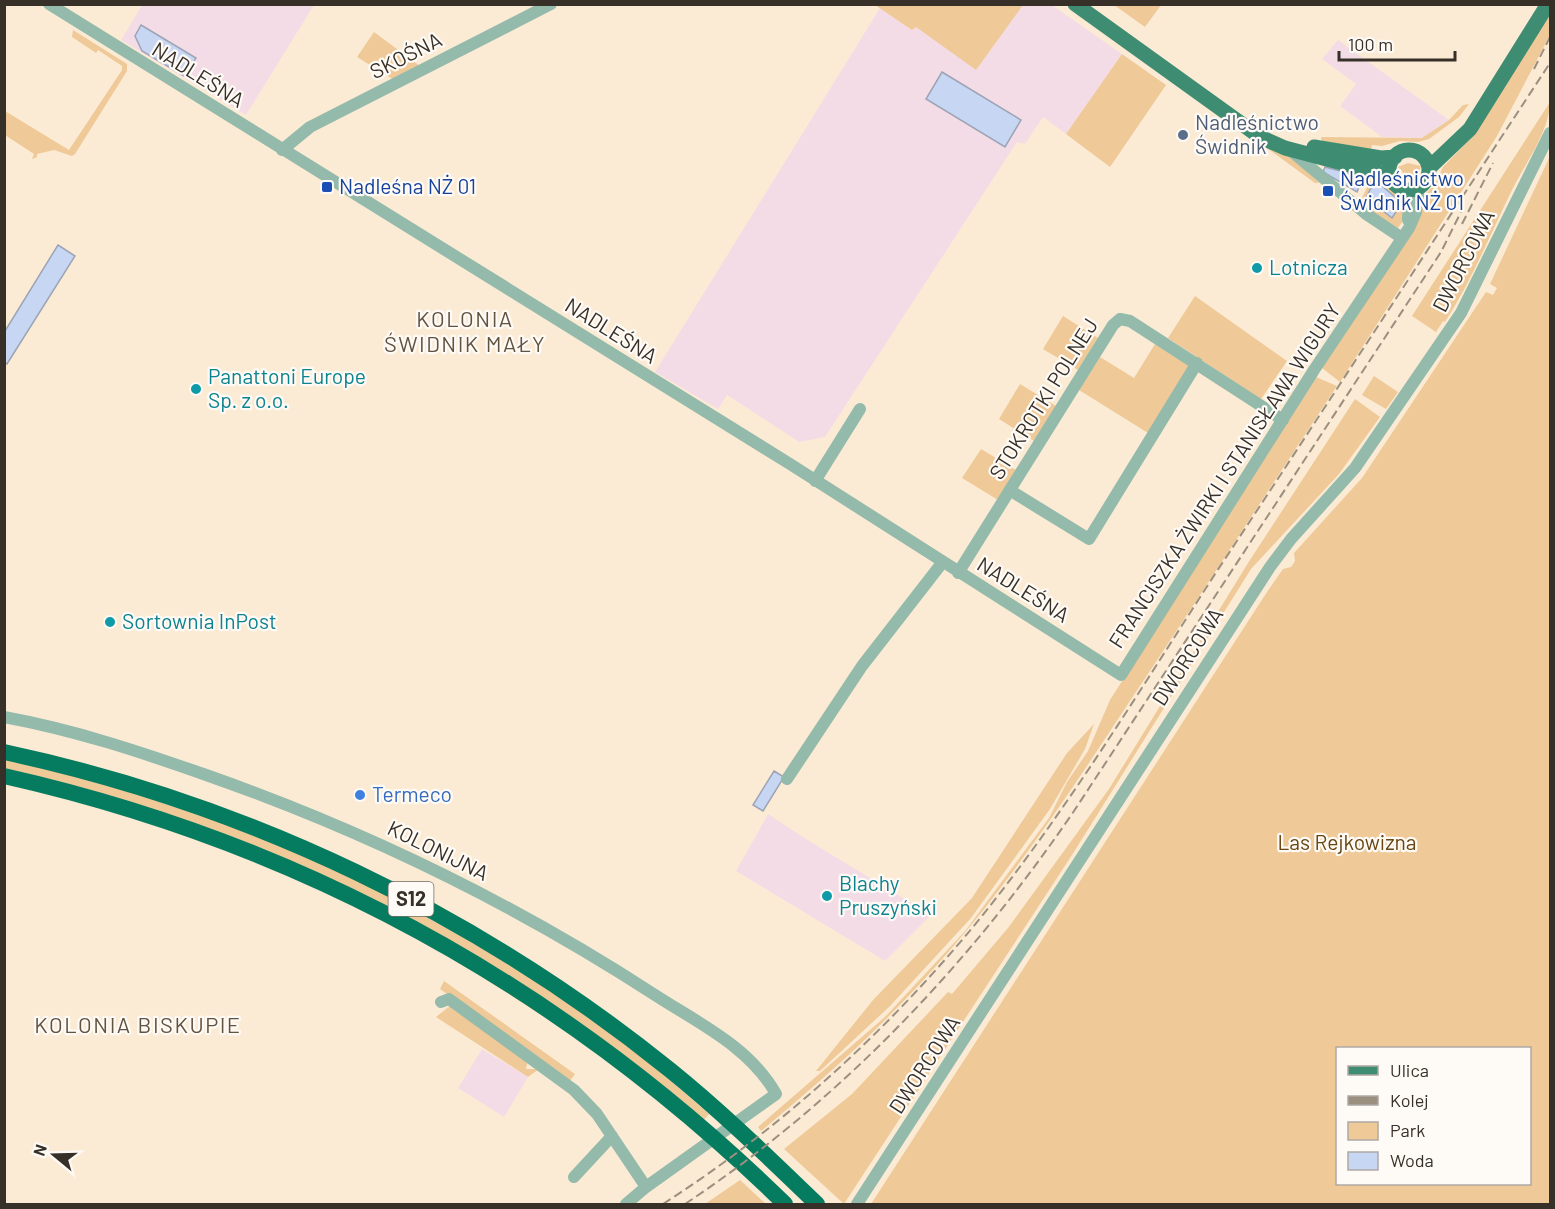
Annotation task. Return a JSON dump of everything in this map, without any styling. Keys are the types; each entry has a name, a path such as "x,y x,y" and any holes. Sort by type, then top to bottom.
{"highway":[{"name":"S12","path":"4,752 109,778 190,803 306,849 388,887 485,941 574,998 660,1062 724,1116 817,1204"},
{"name":"S12","path":"4,776 97,799 194,830 293,869 371,905 456,951 538,1002 630,1068 706,1130 786,1204"}],"main road":[{"path":"1075,4 1260,138 1289,149 1391,176"},
{"path":"1395,157 1390,167 1391,176 1396,184 1412,188 1427,179 1426,162 1442,144 1481,109 1548,4"},
{"path":"1225,112 1263,133 1289,142 1380,158 1395,157 1408,150 1426,162"}],"street":[{"name":"NADLEŚNA","path":"49,4 815,481 1121,675"},
{"name":"SKOŚNA","path":"282,150 310,127 551,4"},
{"name":"DWORCOWA","path":"857,1204 1270,567 1291,539 1355,468 1461,313 1551,133"},
{"path":"1289,149 1361,209 1402,238 1412,188"},
{"name":"FRANCISZKA ŻWIRKI I STANISŁAWA WIGURY","path":"1121,675 1402,238"},
{"name":"STOKROTKI POLNEJ","path":"958,573 1116,321 1130,321 1283,420"},
{"path":"1011,490 1089,539 1197,363"},
{"path":"815,481 860,409"},
{"path":"788,779 862,666 942,563"},
{"name":"KOLONIJNA","path":"4,717 79,732 332,821 484,894 632,980 732,1045 757,1066 776,1094 646,1187"},
{"path":"441,1002 449,999 557,1076 586,1102 646,1187 626,1204"},
{"path":"574,1178 612,1136"}],"shaded area":[{"path":"142,5 314,5 246,115 121,40"},
{"path":"1023,5 1052,5 1122,54 1066,134 1043,117 1025,144 1017,142 825,437 799,442 727,395 718,409 655,372 880,8 912,30 916,26 976,69"},
{"path":"1338,40 1449,120 1422,138 1382,137 1340,106 1356,84 1322,59"},
{"name":"Blachy Pruszyński","path":"768,814 931,915 885,961 736,871"},
{"path":"482,1049 528,1077 504,1117 458,1088"}],"green space":[{"path":"875,5 1023,5 976,70 916,27 912,30"},
{"path":"1114,5 1161,5 1145,27"},
{"path":"1550,11 1550,35 1497,136 1340,382 1322,368 1425,194 1434,186 1443,167 1471,138"},
{"path":"73,30 127,64 127,71 75,154 72,156 54,150 37,154 37,157 32,159 34,154 5,135 5,111 69,150 122,70 122,66 98,50 96,53 72,37"},
{"path":"374,32 420,66 394,80 357,57"},
{"path":"1122,54 1166,85 1110,167 1066,134"},
{"path":"1550,102 1546,124 1536,147 1512,190 1464,290 1445,322 1443,321 1436,332 1412,316"},
{"path":"1469,104 1459,117 1429,139 1418,142 1400,141 1382,146 1372,145 1371,150 1322,144 1321,137 1422,138 1449,120 1463,105"},
{"path":"1271,146 1298,161 1319,183 1315,183 1267,148"},
{"name":"Las Rejkowizna","path":"1550,156 1550,1204 871,1204 1267,592 1283,569 1291,567 1295,561 1294,553 1362,478 1486,292 1493,295 1497,288 1490,284"},
{"path":"1408,163 1421,166 1417,177 1407,178 1398,167"},
{"path":"1373,175 1393,187 1400,196 1405,218 1398,228 1359,204"},
{"path":"1195,296 1287,361 1261,399 1168,338"},
{"path":"1063,316 1098,338 1078,370 1043,349"},
{"path":"1155,344 1190,366 1148,433 1079,390 1100,357 1134,378"},
{"path":"1374,376 1398,392 1386,409 1362,395"},
{"path":"1316,377 1337,386 1086,768 1021,861 974,921 906,999 836,1067 761,1131 758,1127 885,1017 966,930 1049,818 1067,782 1088,751 1110,700"},
{"path":"1020,384 1056,406 1034,441 999,419"},
{"path":"1355,399 1380,417 1339,474 1251,569 1072,855 844,1204 784,1149 852,1094 948,992 952,994 1008,928 1109,789 1248,563"},
{"path":"981,449 1016,470 998,500 962,478"},
{"path":"1094,724 1085,749 1050,809 971,918 890,1006 820,1071 816,1071 873,1000 972,898 1067,753"},
{"path":"5,757 147,794 321,860 518,967 633,1048 709,1114 703,1121 350,890 5,771"},
{"path":"444,981 575,1074 570,1081 440,989"},
{"path":"451,1005 528,1060 526,1069 539,1069 528,1077 436,1017"},
{"path":"740,1180 766,1204 705,1204"}],"water":[{"path":"141,25 196,58 184,76 142,51 135,36"},
{"path":"942,72 1021,120 1005,147 926,99"},
{"path":"1325,167 1363,177 1357,192 1323,172"},
{"path":"1375,180 1402,203 1392,218 1378,207 1374,209 1369,205 1370,201 1366,198"},
{"path":"58,245 75,256 7,364 5,362 5,331"},
{"path":"774,771 784,777 763,811 753,805"}],"railway":[{"path":"1534,69 1550,37"},
{"path":"663,1204 706,1175 789,1112 867,1042 939,967 1006,885 1100,752 1550,63"},
{"path":"1462,224 1493,163"},
{"path":"685,1204 742,1164 849,1075 946,976 991,923 1074,811 1441,252 1461,212"}],"place":[{"name":"Nadleśnictwo Świdnik","path":"1183,135"},
{"name":"Nadleśna NŻ 01","path":"327,187"},
{"name":"Nadleśnictwo Świdnik NŻ 01","path":"1328,191"},
{"name":"Lotnicza","path":"1257,268"},
{"name":"Panattoni Europe Sp. z o.o.","path":"196,389"},
{"name":"Sortownia InPost","path":"110,622"},
{"name":"Termeco","path":"360,795"},
{"name":"Blachy Pruszyński","path":"827,896"}],"district":[{"name":"KOLONIA ŚWIDNIK MAŁY","path":"465,332"},
{"name":"KOLONIA BISKUPIE","path":"138,1025"}]}
